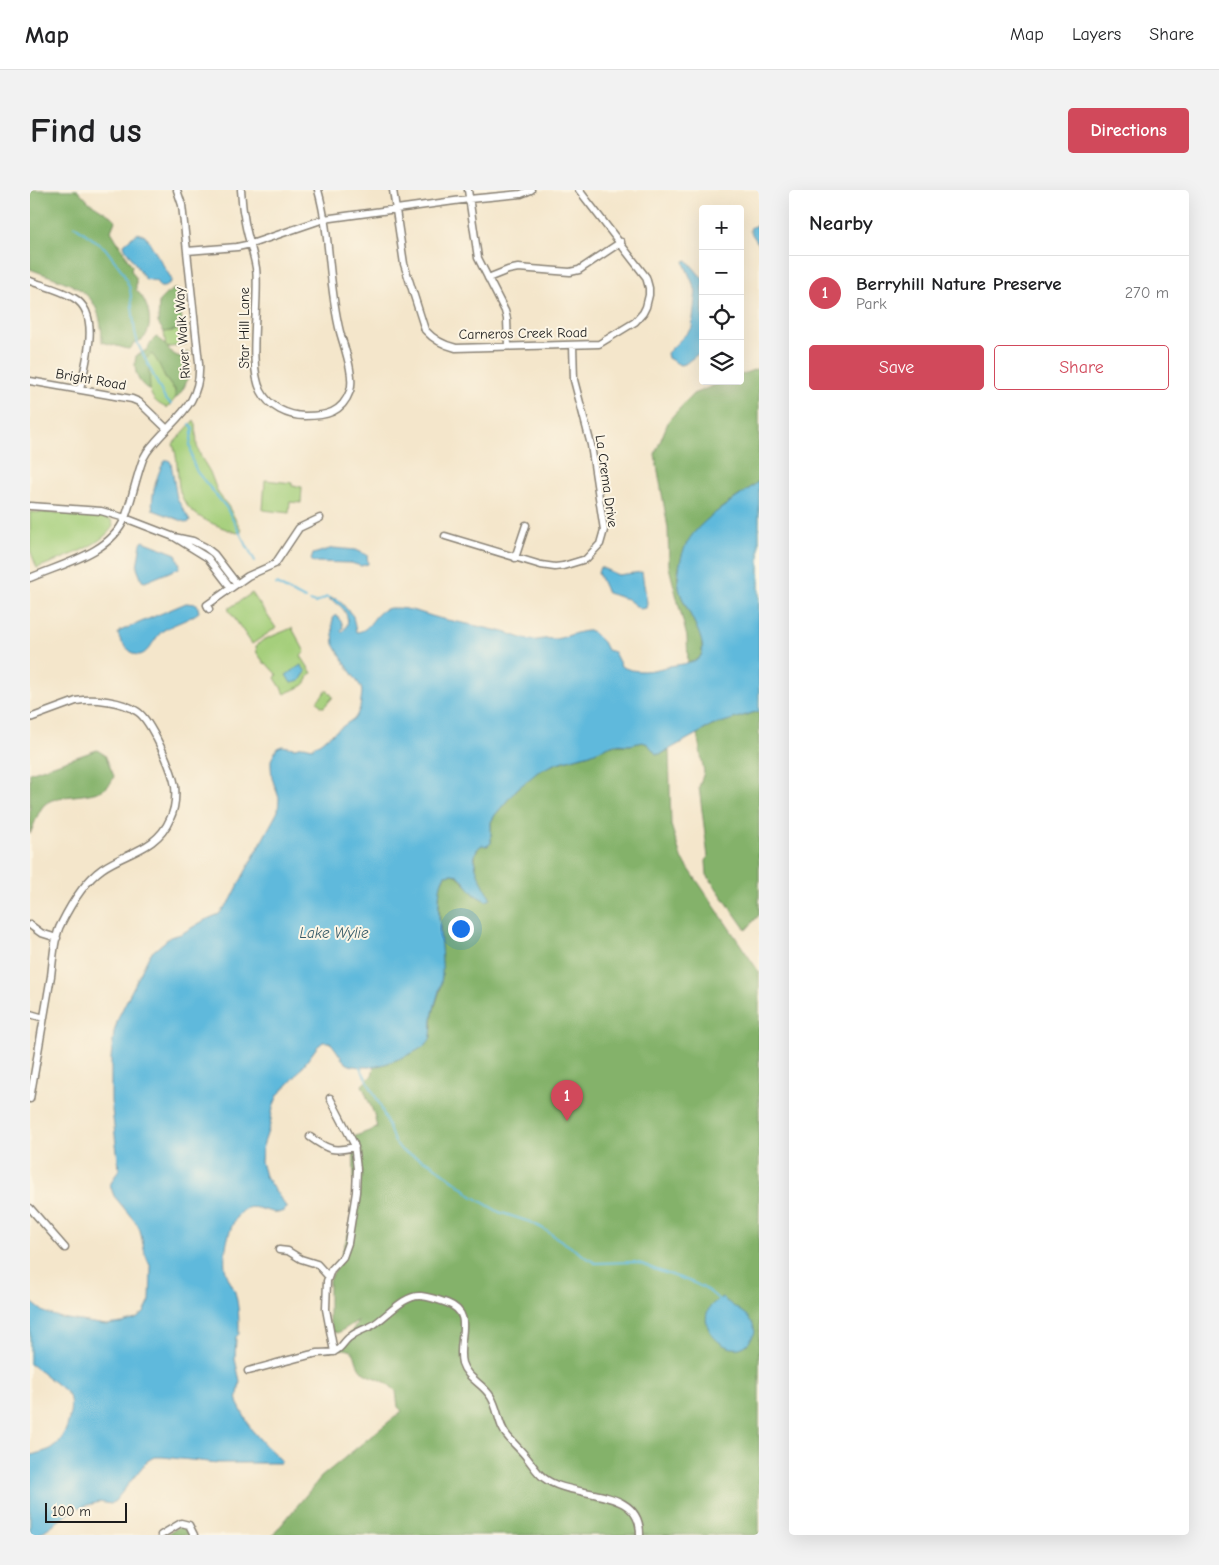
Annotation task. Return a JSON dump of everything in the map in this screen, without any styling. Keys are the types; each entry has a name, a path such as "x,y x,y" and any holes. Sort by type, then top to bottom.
{"street":[{"name":"River Walk Way","path":"30,578 99,548 113,537 125,518 143,459 151,446 185,410 193,399 198,386 200,372 182,205 177,190"},
{"name":"Star Hill Lane","path":"241,190 244,217 256,269 256,378 262,392 276,408 288,414 299,416 322,416 334,412 341,406 350,389 351,375 337,320 324,218"},
{"path":"318,190 324,218"},
{"name":"Carneros Creek Road","path":"393,190 404,264 425,330 433,339 456,348 592,345 605,341 635,322 646,307 649,288 646,277 621,242 579,190"},
{"path":"468,190 478,258 505,310 508,324 508,346"},
{"path":"187,251 251,244 324,218 522,194 531,190"},
{"path":"488,278 518,268 570,272 579,270 621,242"},
{"path":"31,284 73,297 86,310 90,321 90,333 80,390"},
{"name":"La Crema Drive","path":"445,536 555,568 580,562 592,554 600,544 603,517 591,445 574,380 573,345"},
{"name":"Bright Road","path":"30,380 132,399 139,402 167,429"},
{"path":"30,506 102,511 174,537 208,558 234,586"},
{"path":"209,609 207,604 254,573 275,564 299,528 310,521 320,518"},
{"path":"516,558 526,525"},
{"path":"30,718 76,700 102,700 130,707 146,719 169,767 175,787 175,802 170,820 159,837 147,847 110,864 94,875 60,925 30,1099"},
{"path":"30,925 41,933 57,938"},
{"path":"30,1014 44,1018"},
{"path":"330,1098 355,1147 357,1179 348,1243 342,1257 328,1276 326,1290 326,1309 334,1352"},
{"path":"310,1137 334,1150 355,1147"},
{"path":"30,1208 65,1248"},
{"path":"279,1250 288,1251 317,1264 328,1276"},
{"path":"248,1371 321,1352 334,1352 350,1336 375,1324 406,1300 415,1296 438,1300 455,1307 460,1311 463,1319 461,1349 462,1361 466,1372 492,1398 503,1430 508,1438 523,1453 540,1475 550,1482 563,1488 606,1496 628,1507 637,1518 640,1535"},
{"path":"161,1535 177,1524 184,1523 189,1526 194,1535"}],"green space":[{"path":"30,190 78,190 89,202 114,218 115,221 111,231 132,266 131,270 136,278 136,290 146,305 149,317 148,330 145,337 133,344 131,348 128,349 102,342 101,324 97,310 91,299 82,291 72,285 30,269"},
{"path":"174,289 178,290 183,329 164,332 158,323 159,301"},
{"path":"183,329 186,344 166,348 164,332"},
{"path":"156,337 177,356 181,357 187,352 189,353 188,378 183,389 175,399 175,389 152,354 145,359 149,368 150,390 142,384 137,376 136,356 148,349"},
{"path":"150,354 153,354 162,368 165,378 176,392 175,399 167,408 159,404 151,393 148,367 145,360"},
{"path":"759,368 759,481 710,518 680,564 679,590 701,637 702,647 700,658 688,663 687,637 669,567 668,528 655,454 669,420 693,394 716,385 744,385 744,374"},
{"path":"194,420 197,446 201,457 210,472 218,493 228,506 242,531 237,533 201,518 193,512 182,497 173,444"},
{"path":"265,480 292,483 292,486 302,487 301,503 290,502 289,513 263,510"},
{"path":"30,512 97,516 112,521 113,526 99,540 89,546 37,568 30,550"},
{"path":"252,593 276,628 252,644 228,609"},
{"path":"292,628 305,652 301,656 312,673 309,675 306,683 285,694 275,678 277,675 257,653 256,646 263,640"},
{"path":"326,691 333,697 322,707 317,701"},
{"path":"759,711 759,915 746,930 707,875 706,861 708,857 699,787 704,772 697,733 719,723"},
{"path":"642,742 648,744 661,754 669,750 671,825 681,857 759,972 759,1535 273,1535 321,1477 402,1411 398,1407 396,1391 385,1382 364,1373 351,1351 340,1349 359,1320 338,1333 332,1331 329,1319 329,1280 338,1265 355,1213 353,1137 377,1128 374,1114 362,1085 372,1075 374,1067 415,1051 426,1044 431,1037 433,1013 442,976 440,885 445,875 451,874 459,877 468,886 490,897 475,866 476,852 479,846 487,846 491,843 491,822 517,789 533,774 557,763 590,754 610,745 630,745"},
{"path":"97,750 105,755 114,776 109,785 93,793 52,800 44,805 30,834 30,773"},
{"path":"180,1526 188,1530 190,1535 166,1535"}],"water":[{"path":"759,225 759,245 750,231 751,227"},
{"path":"137,233 145,235 171,278 171,282 164,287 160,287 156,281 145,279 125,248 124,244"},
{"path":"687,260 699,274 699,353 685,364 680,365 668,358 667,353 692,328 696,291 684,261"},
{"path":"166,460 169,460 171,463 177,499 190,520 188,523 153,510 155,484"},
{"name":"Lake Wylie","path":"759,481 759,711 711,726 661,754 656,754 648,744 642,742 630,745 614,744 539,771 517,789 495,815 491,822 491,843 487,846 482,845 477,850 475,864 477,871 491,899 486,901 475,895 458,875 445,875 441,883 439,908 442,976 432,1016 431,1036 427,1044 397,1060 381,1065 359,1067 344,1062 330,1042 323,1042 278,1095 262,1149 261,1162 265,1176 287,1208 278,1213 252,1207 241,1211 232,1225 229,1234 225,1252 225,1267 235,1292 238,1313 239,1334 236,1337 235,1359 240,1381 237,1402 251,1429 281,1460 280,1463 218,1463 154,1457 147,1461 111,1504 99,1502 77,1508 38,1535 30,1535 30,1456 49,1450 63,1437 70,1415 70,1402 67,1393 30,1364 30,1301 44,1312 61,1318 106,1325 136,1319 144,1313 150,1301 151,1268 145,1254 140,1230 114,1196 110,1185 119,1169 111,1101 111,1058 114,1032 119,1016 150,954 170,937 181,934 219,914 231,900 278,811 279,798 272,778 271,766 271,760 277,748 282,746 295,748 304,746 312,748 356,717 360,708 361,687 334,644 332,623 334,616 337,616 342,623 342,632 346,628 346,613 329,598 338,599 353,616 356,632 366,628 385,609 398,608 534,640 555,639 592,631 603,642 607,650 614,652 621,666 626,669 649,671 688,663 699,658 702,652 702,644 679,588 678,577 685,548 701,525"},
{"path":"143,541 176,554 180,565 179,568 145,582 142,581 137,568 141,543"},
{"path":"333,548 356,550 367,555 368,564 361,566 351,563 313,562 311,560 313,554"},
{"path":"600,567 618,575 642,572 647,603 646,608 640,609 627,599 607,593 598,573"},
{"path":"186,603 197,604 199,612 160,633 145,653 135,654 121,641 118,634 120,631"},
{"path":"301,665 306,672 299,681 291,683 286,675"},
{"path":"722,1298 746,1315 753,1324 755,1332 746,1345 737,1348 728,1347 719,1342 707,1325 707,1315 711,1306"}],"waterway":[{"path":"75,226 105,248 123,272 130,289 138,344 165,399 171,404"},
{"path":"190,424 193,428 190,444 193,463 197,472 226,507 255,561"},
{"path":"276,584 305,599"},
{"path":"310,601 315,603 327,597 329,598"},
{"path":"360,1067 380,1105 394,1141 402,1151 430,1163 472,1196 499,1212 542,1228 595,1263 634,1262 642,1264 703,1287 720,1301"}],"place":[{"name":"Berryhill Nature Preserve","path":"567,1121"}]}
